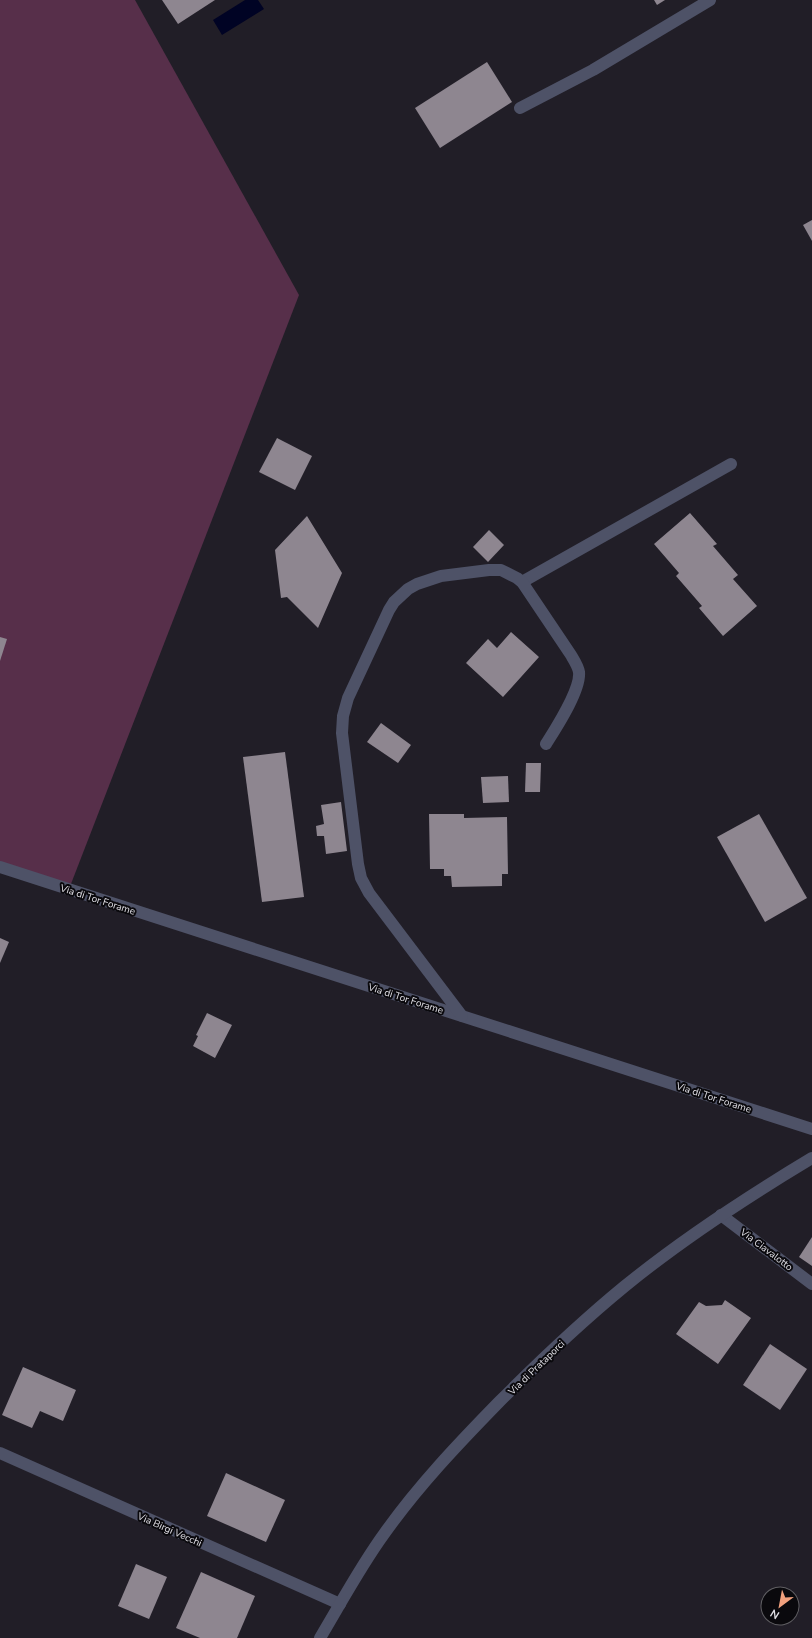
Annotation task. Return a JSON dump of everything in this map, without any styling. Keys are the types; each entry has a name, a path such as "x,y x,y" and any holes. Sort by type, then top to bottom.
{"street":[{"path":"520,108 593,70 710,0"},
{"path":"522,582 731,464"},
{"path":"462,1016 373,899 361,878 358,864 343,741 342,720 348,698 394,602 408,589 424,581 441,576 501,570 522,582 571,655 579,674 578,683 566,710 546,744"},
{"name":"Via di Tor Forame","path":"0,867 812,1129"},
{"name":"Via di Prataporci","path":"320,1638 384,1534 422,1486 465,1437 538,1364 625,1286 721,1215 812,1158"},
{"name":"Via Ciavalotto","path":"721,1215 812,1284"},
{"name":"Via Birgi Vecchi","path":"0,1453 340,1604"}],"shaded area":[{"path":"0,0 135,0 299,295 69,889 0,867"}],"water":[{"path":"245,0 258,0 264,9 222,35 213,20"}],"building":[{"path":"162,0 215,0 178,24"},
{"path":"654,0 665,0 657,5"},
{"path":"487,62 512,102 440,148 415,108"},
{"path":"812,220 812,241 803,225"},
{"path":"277,438 312,456 295,490 259,472"},
{"path":"690,513 717,544 713,546 738,575 733,579 757,606 723,636 699,608 702,606 676,576 679,573 654,544"},
{"path":"307,516 342,573 318,628 287,597 281,598 275,550"},
{"path":"489,530 504,545 488,562 473,547"},
{"path":"511,632 539,657 503,697 466,663 488,639 497,648"},
{"path":"0,637 7,639 0,661"},
{"path":"381,723 411,745 398,763 367,742"},
{"path":"285,752 304,897 262,902 243,757"},
{"path":"526,763 541,763 540,792 525,792"},
{"path":"508,776 509,802 483,803 481,777"},
{"path":"341,802 347,851 326,854 324,836 317,836 316,826 324,824 321,805"},
{"path":"429,814 464,814 464,818 507,817 508,874 502,874 502,886 452,887 451,876 444,876 444,869 430,869"},
{"path":"759,814 807,898 765,922 717,837"},
{"path":"0,938 9,942 0,963"},
{"path":"207,1013 232,1025 215,1058 193,1046 198,1036 196,1035"},
{"path":"812,1237 812,1266 799,1257"},
{"path":"725,1300 751,1318 718,1364 676,1334 699,1302 706,1306 722,1305"},
{"path":"770,1344 807,1369 780,1410 743,1385"},
{"path":"23,1367 76,1390 63,1421 40,1411 32,1428 2,1415"},
{"path":"226,1473 285,1500 266,1542 207,1516"},
{"path":"136,1564 167,1577 149,1619 118,1606"},
{"path":"201,1572 255,1596 237,1638 200,1638 176,1628"}]}
